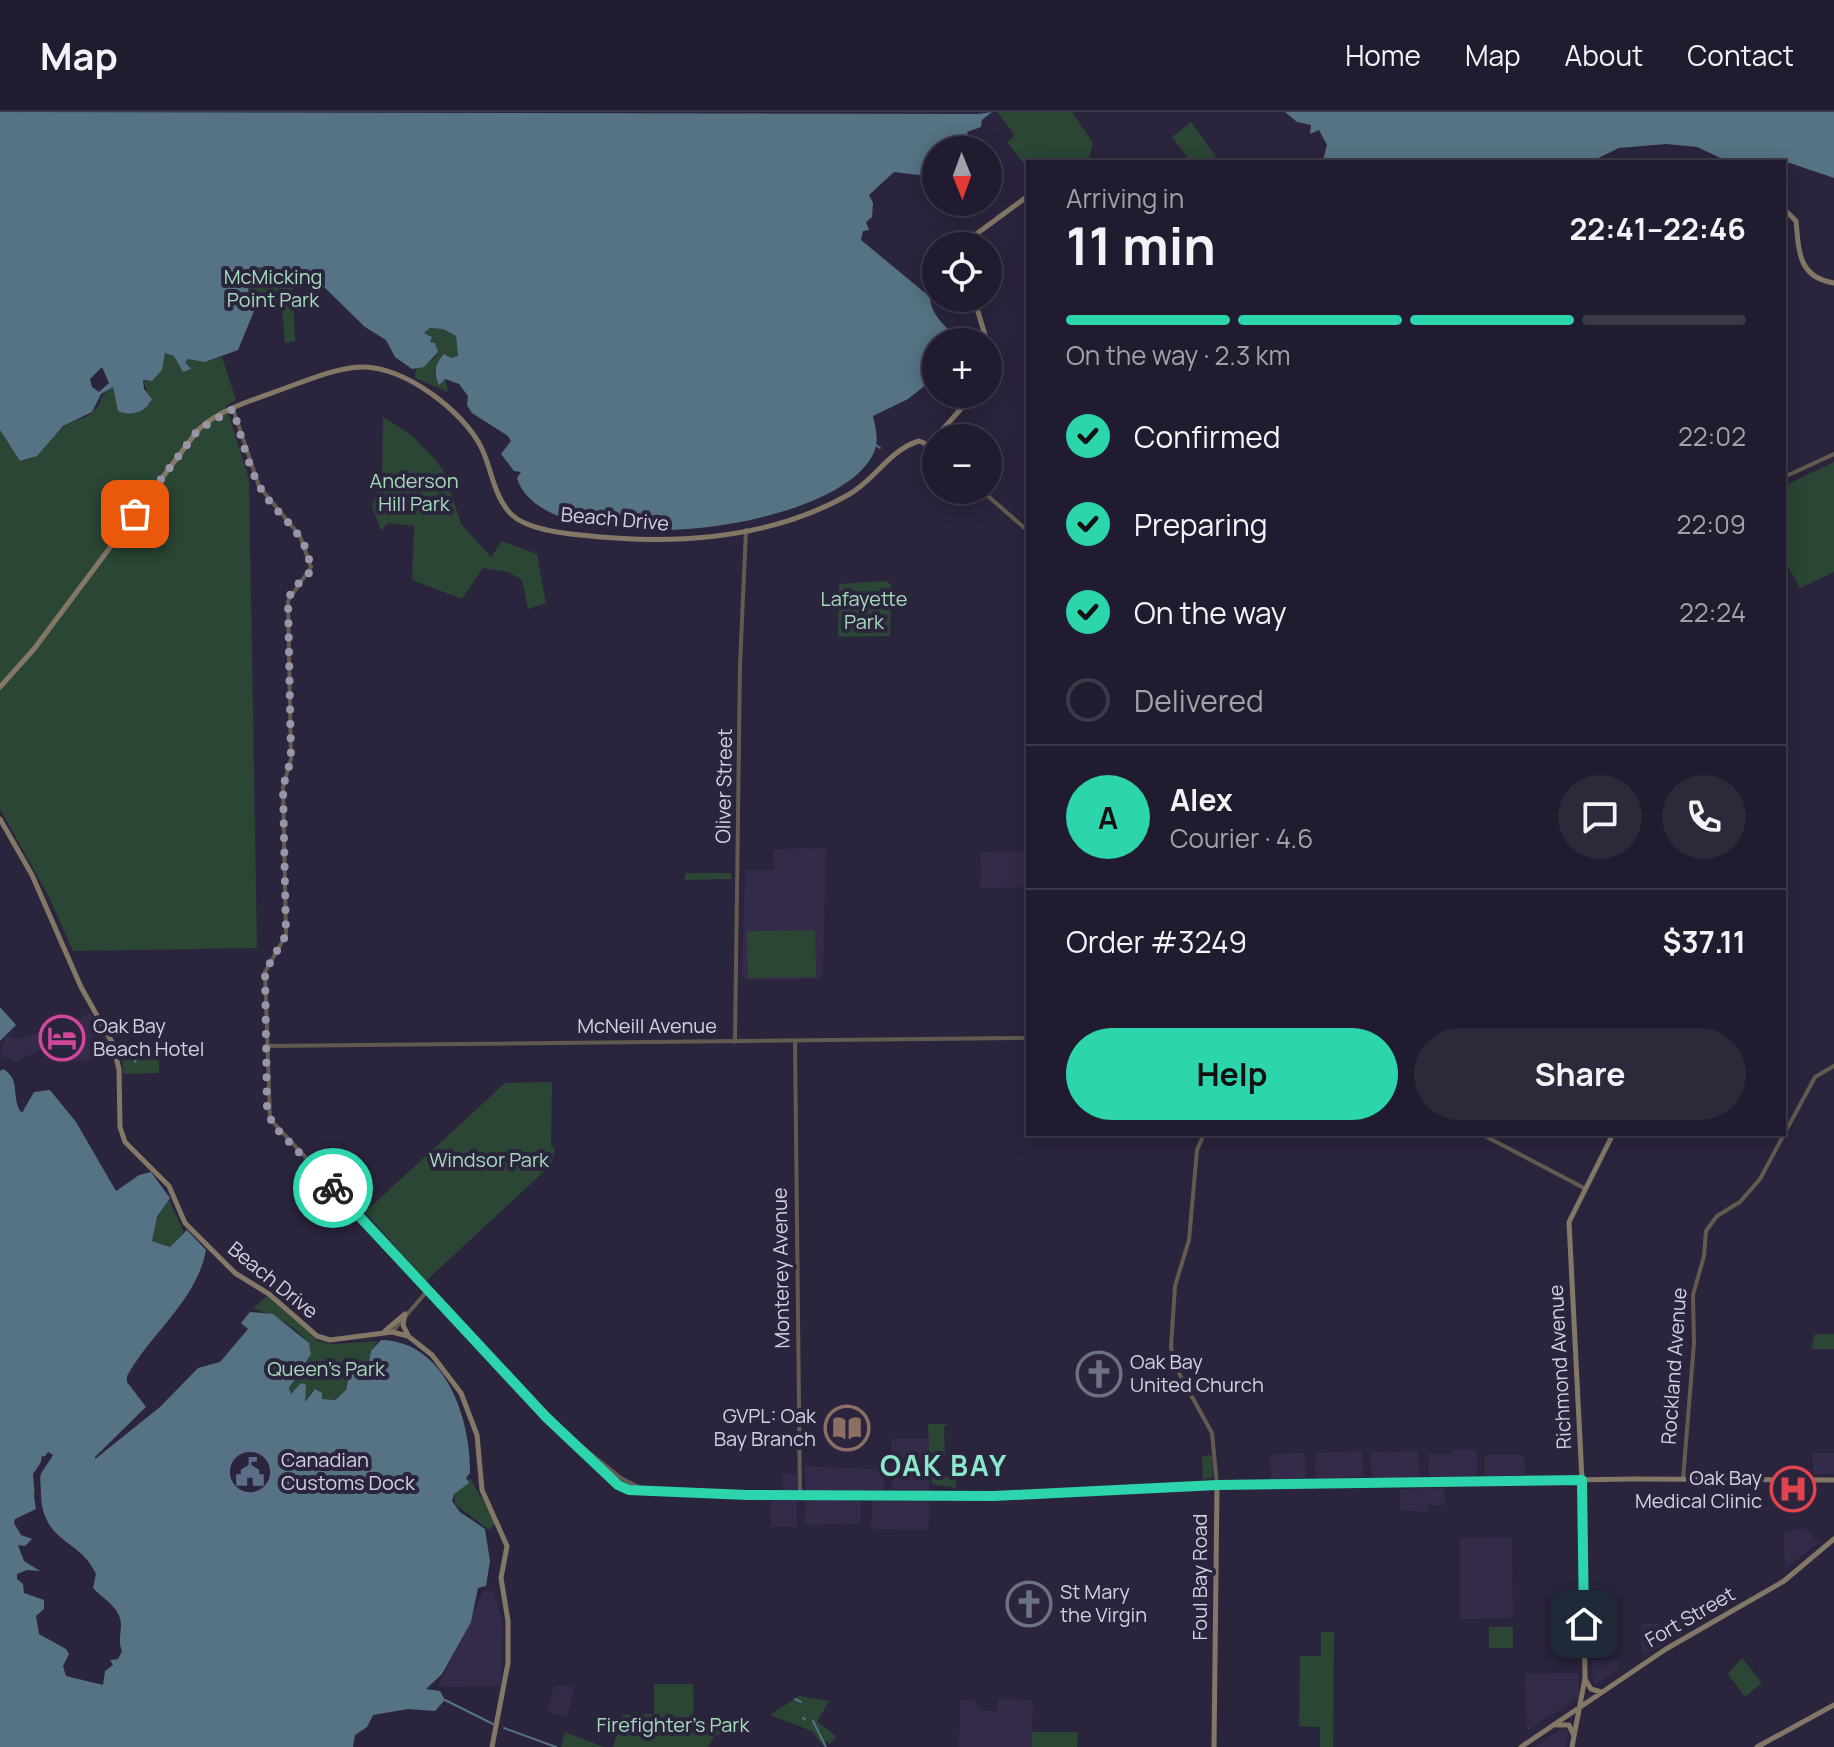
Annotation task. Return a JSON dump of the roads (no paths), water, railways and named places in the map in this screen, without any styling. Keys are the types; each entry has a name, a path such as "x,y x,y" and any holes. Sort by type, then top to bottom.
{"main road":[{"path":"979,232 1026,197"},
{"path":"1786,211 1796,221 1797,248 1805,269 1822,281 1834,283"},
{"name":"Beach Drive","path":"0,687 34,649 190,439 209,421 336,371 361,367 382,369 436,398 461,418 481,446 501,501 523,522 578,535 676,541 779,523 836,501 862,485 908,444 922,442"},
{"path":"948,424 962,408"},
{"name":"Beach Drive","path":"0,819 32,875 81,987 112,1042 119,1069 120,1127 125,1142 169,1186 182,1218 235,1273 269,1294 317,1336 330,1340 384,1332 408,1336 439,1361 467,1405 477,1435 482,1490 506,1540 501,1578 508,1621 508,1663 492,1747"},
{"name":"Richmond Avenue","path":"1572,1747 1585,1678 1582,1480 1569,1222 1612,1136"},
{"path":"384,1332 398,1316 405,1314 403,1325 408,1336"},
{"path":"800,1495 994,1496 1217,1485 1834,1480"},
{"name":"Foul Bay Road","path":"1214,1747 1217,1485"},
{"name":"Fort Street","path":"1521,1747 1679,1641 1784,1581 1834,1539"},
{"path":"1585,1678 1591,1689 1601,1692"},
{"path":"1757,1747 1834,1705"},
{"path":"1551,1726 1566,1723 1574,1736"}],"street":[{"path":"233,409 259,486 300,536 311,567 308,577 292,590 288,601 291,759 283,787 286,935 265,972 267,1109 273,1125 546,1417 598,1462 650,1493"},
{"path":"1786,476 1834,454"},
{"path":"997,504 1026,529"},
{"name":"Oliver Street","path":"735,1042 740,665 746,530"},
{"name":"McNeill Avenue","path":"266,1046 1026,1038"},
{"name":"Monterey Avenue","path":"795,1041 800,1495"},
{"name":"Rockland Avenue","path":"1786,1131 1815,1077 1834,1066"},
{"name":"Foul Bay Road","path":"1203,1136 1197,1150 1189,1240 1173,1297 1171,1347 1175,1366 1212,1433 1217,1485"},
{"path":"1485,1136 1584,1188"},
{"name":"Rockland Avenue","path":"1683,1479 1694,1343 1693,1295 1704,1256 1706,1231 1717,1216 1740,1202 1760,1179 1783,1136"},
{"path":"392,1332 428,1290"},
{"path":"598,1462 618,1485 638,1493 800,1495"}],"water":[{"path":"0,112 992,112 982,120 981,127 967,132 968,136 922,136 922,173 894,172 869,195 873,203 872,217 866,222 869,230 863,231 861,240 922,290 922,312 935,312 946,328 922,328 922,388 908,399 873,416 876,446 856,476 815,500 760,518 698,528 636,530 581,523 539,506 517,478 521,472 514,471 501,454 511,441 508,436 472,413 467,405 468,396 459,384 445,379 439,385 437,365 444,354 451,358 458,356 456,336 443,329 430,328 424,333 432,337 430,342 435,343 438,352 424,367 412,369 395,357 386,340 365,327 321,284 298,279 286,270 259,267 245,278 254,311 238,350 205,362 188,359 185,362 191,369 183,372 174,356 165,353 162,370 152,381 143,380 144,389 152,399 142,410 133,413 118,411 113,387 101,394 92,412 63,426 37,456 20,461 0,430","holes":["102,367 109,383 99,392 92,387 90,379"]},
{"path":"1285,112 1834,112 1834,178 1786,160 1725,160 1697,147 1666,144 1619,148 1594,160 1323,160 1327,145 1319,130 1310,134 1311,125 1297,122"},
{"path":"0,1007 16,1025 0,1041"},
{"path":"3,1069 12,1078 22,1113 34,1092 50,1090 76,1122 116,1191 139,1175 151,1172 170,1198 157,1217 152,1241 170,1247 187,1230 206,1250 201,1268 183,1301 127,1376 127,1382 146,1407 95,1459 160,1407 198,1368 220,1362 248,1329 241,1323 250,1312 273,1314 309,1343 311,1354 289,1388 291,1394 301,1383 306,1385 305,1402 315,1389 322,1393 322,1399 335,1400 346,1390 350,1370 364,1362 366,1381 371,1351 381,1340 404,1344 422,1354 438,1369 459,1408 469,1452 470,1473 466,1478 469,1483 454,1494 452,1501 460,1512 485,1529 490,1561 486,1586 478,1588 471,1622 442,1674 426,1689 440,1691 445,1700 435,1711 408,1709 373,1715 367,1727 355,1735 353,1747 0,1747 0,1071","holes":["42,1456 52,1458 43,1469 40,1482 43,1510 48,1522 89,1562 96,1574 93,1588 120,1618 122,1651 118,1659 110,1660 113,1665 105,1671 103,1685 66,1676 63,1666 69,1654 66,1649 39,1634 36,1616 44,1609 44,1600 24,1593 23,1584 17,1579 17,1574 27,1570 40,1571 24,1561 18,1545 25,1546 32,1539 21,1535 14,1523 15,1519 36,1509 34,1496"]}],"waterway":[{"path":"876,445 880,448"},
{"path":"135,1062 136,1057"},
{"path":"795,1699 801,1702"},
{"path":"445,1700 493,1724"},
{"path":"813,1721 826,1747"},
{"path":"504,1728 556,1747"}],"place":[{"name":"Oak Bay Beach Hotel","path":"62,1038"},
{"name":"Oak Bay United Church","path":"1099,1374"},
{"name":"GVPL: Oak Bay Branch","path":"847,1428"},
{"name":"Canadian Customs Dock","path":"250,1472"},
{"name":"Oak Bay Medical Clinic","path":"1793,1489"},
{"name":"St Mary the Virgin","path":"1029,1604"}],"district":[{"name":"OAK BAY","path":"944,1466"}],"park label":[{"name":"McMicking Point Park","path":"273,288"},
{"name":"Anderson Hill Park","path":"414,492"},
{"name":"Lafayette Park","path":"864,610"},
{"name":"Windsor Park","path":"489,1160"},
{"name":"Queen’s Park","path":"326,1369"},
{"name":"Firefighter's Park","path":"673,1725"}]}
